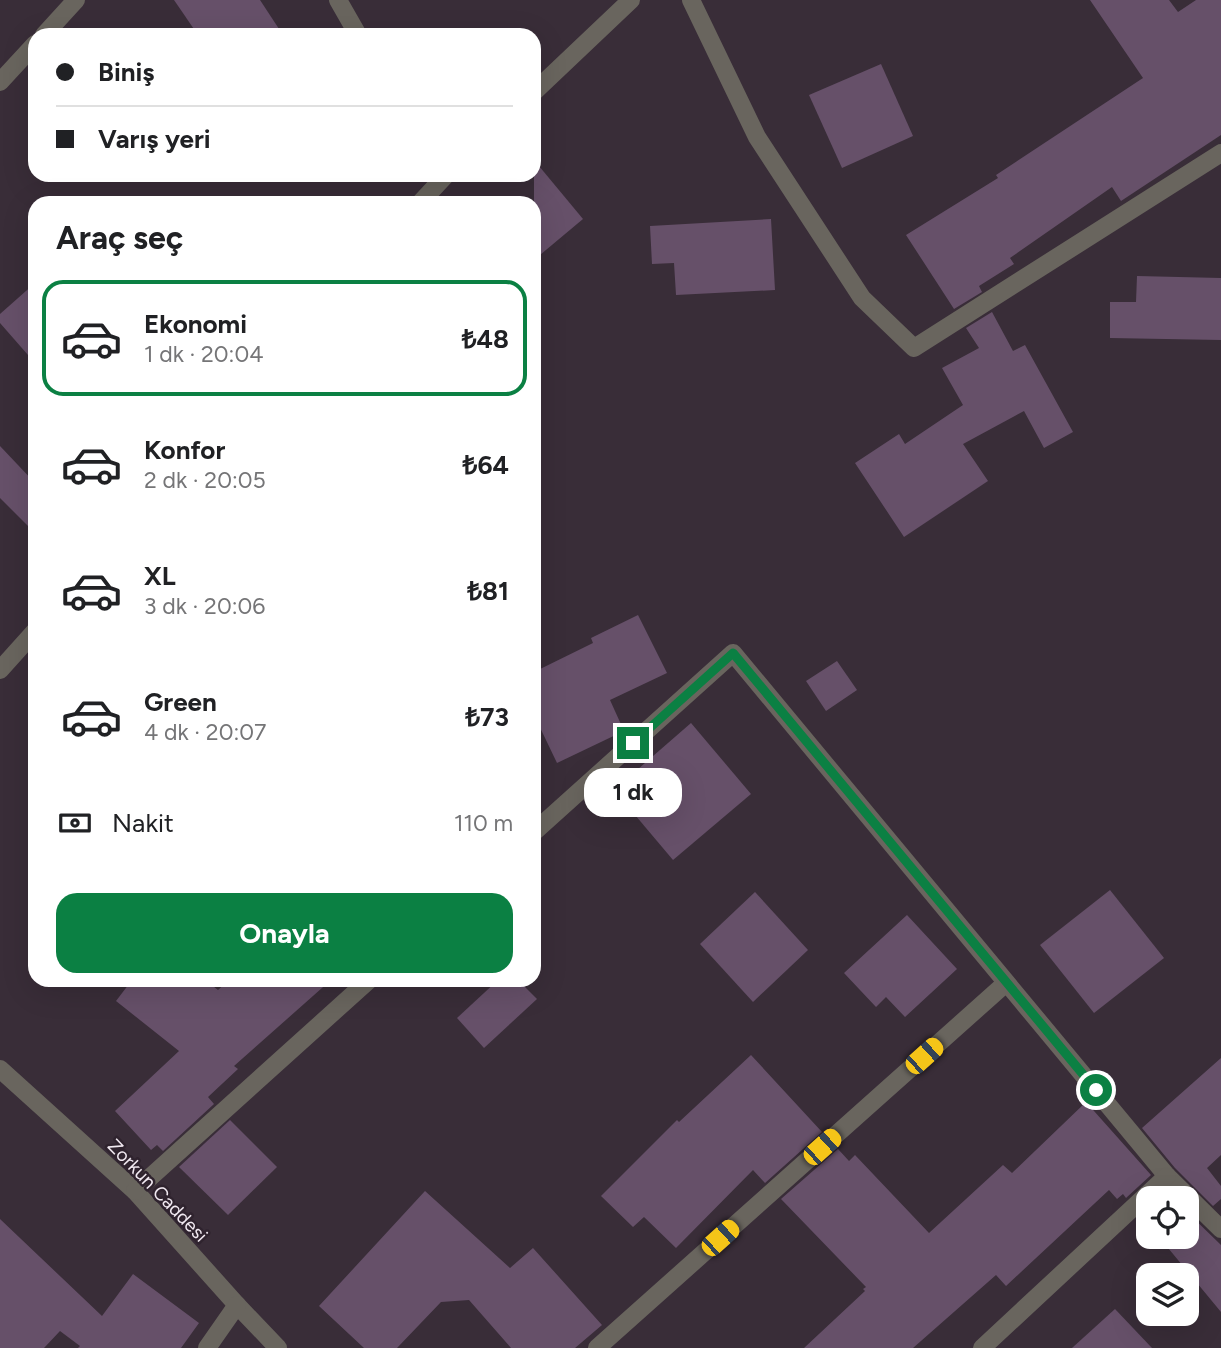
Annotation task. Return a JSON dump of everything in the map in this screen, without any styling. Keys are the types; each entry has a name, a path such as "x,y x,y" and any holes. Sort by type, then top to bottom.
{"street":[{"path":"50,28 76,0"},
{"path":"338,0 354,28"},
{"path":"541,85 631,0"},
{"path":"691,0 757,137 862,298 914,348 1221,153"},
{"path":"0,82 28,52"},
{"path":"426,196 438,182"},
{"path":"0,670 28,639"},
{"path":"541,826 733,653 1167,1176 1221,1229"},
{"path":"597,1348 1006,983"},
{"path":"135,1191 361,987"},
{"name":"Zorkun Caddesi","path":"0,1069 135,1191 278,1348"},
{"path":"982,1348 1167,1176"},
{"path":"207,1348 237,1305"}],"building":[{"path":"174,0 260,0 278,28 193,28"},
{"path":"1090,0 1169,0 1178,12 1196,0 1221,0 1221,135 1121,201 1112,187 1010,258 1014,264 979,286 982,292 954,309 906,235 998,178 996,175 1143,78"},
{"path":"881,64 913,136 842,168 809,95"},
{"path":"541,168 583,219 541,254 541,196 534,196 534,182 541,182"},
{"path":"771,219 775,290 676,295 674,263 652,264 650,226"},
{"path":"1137,276 1221,278 1221,340 1110,338 1110,302 1136,302"},
{"path":"28,289 28,355 0,323 0,314"},
{"path":"992,312 1013,351 1025,345 1073,432 1044,448 1024,411 963,444 988,481 904,537 855,463 899,434 905,444 963,405 942,368 979,348 966,328"},
{"path":"0,446 28,476 28,526 0,498"},
{"path":"638,615 667,673 610,700 624,731 557,763 541,730 541,669 593,643 591,638"},
{"path":"837,661 857,690 826,711 806,681"},
{"path":"691,723 751,794 673,860 614,790"},
{"path":"1110,890 1164,958 1094,1013 1040,945"},
{"path":"755,892 808,950 753,1002 700,944"},
{"path":"907,915 957,969 905,1017 886,997 876,1007 844,973"},
{"path":"127,987 214,987 218,990 221,987 323,987 234,1066 238,1069 208,1097 214,1104 163,1151 157,1145 151,1150 115,1111 179,1051 116,1001"},
{"path":"490,987 525,987 537,999 484,1048 457,1018"},
{"path":"751,1055 822,1132 765,1183 753,1170 676,1248 644,1217 633,1227 601,1196 677,1120 679,1122"},
{"path":"1221,1058 1221,1155 1207,1168 1221,1186 1221,1199 1213,1206 1199,1192 1199,1186 1193,1186 1175,1168 1142,1128"},
{"path":"1086,1102 1151,1175 1126,1198 1123,1194 1117,1199 1109,1190 1006,1286 996,1275 913,1348 804,1348 865,1291 863,1289 866,1287 781,1199 838,1149 849,1161 855,1155 929,1233 1003,1165 1012,1173"},
{"path":"230,1120 277,1167 228,1215 179,1167"},
{"path":"425,1191 510,1268 533,1248 602,1325 575,1348 511,1348 469,1300 441,1302 397,1348 364,1348 319,1306"},
{"path":"0,1219 102,1316 133,1274 199,1323 181,1348 78,1348 80,1346 60,1331 44,1348 0,1348"},
{"path":"1199,1224 1221,1245 1221,1312 1199,1285 1199,1263 1180,1263 1169,1249 1199,1249"},
{"path":"1115,1309 1152,1348 1072,1348"}],"route":[{"path":"633,743 733,653 1096,1090"}]}
